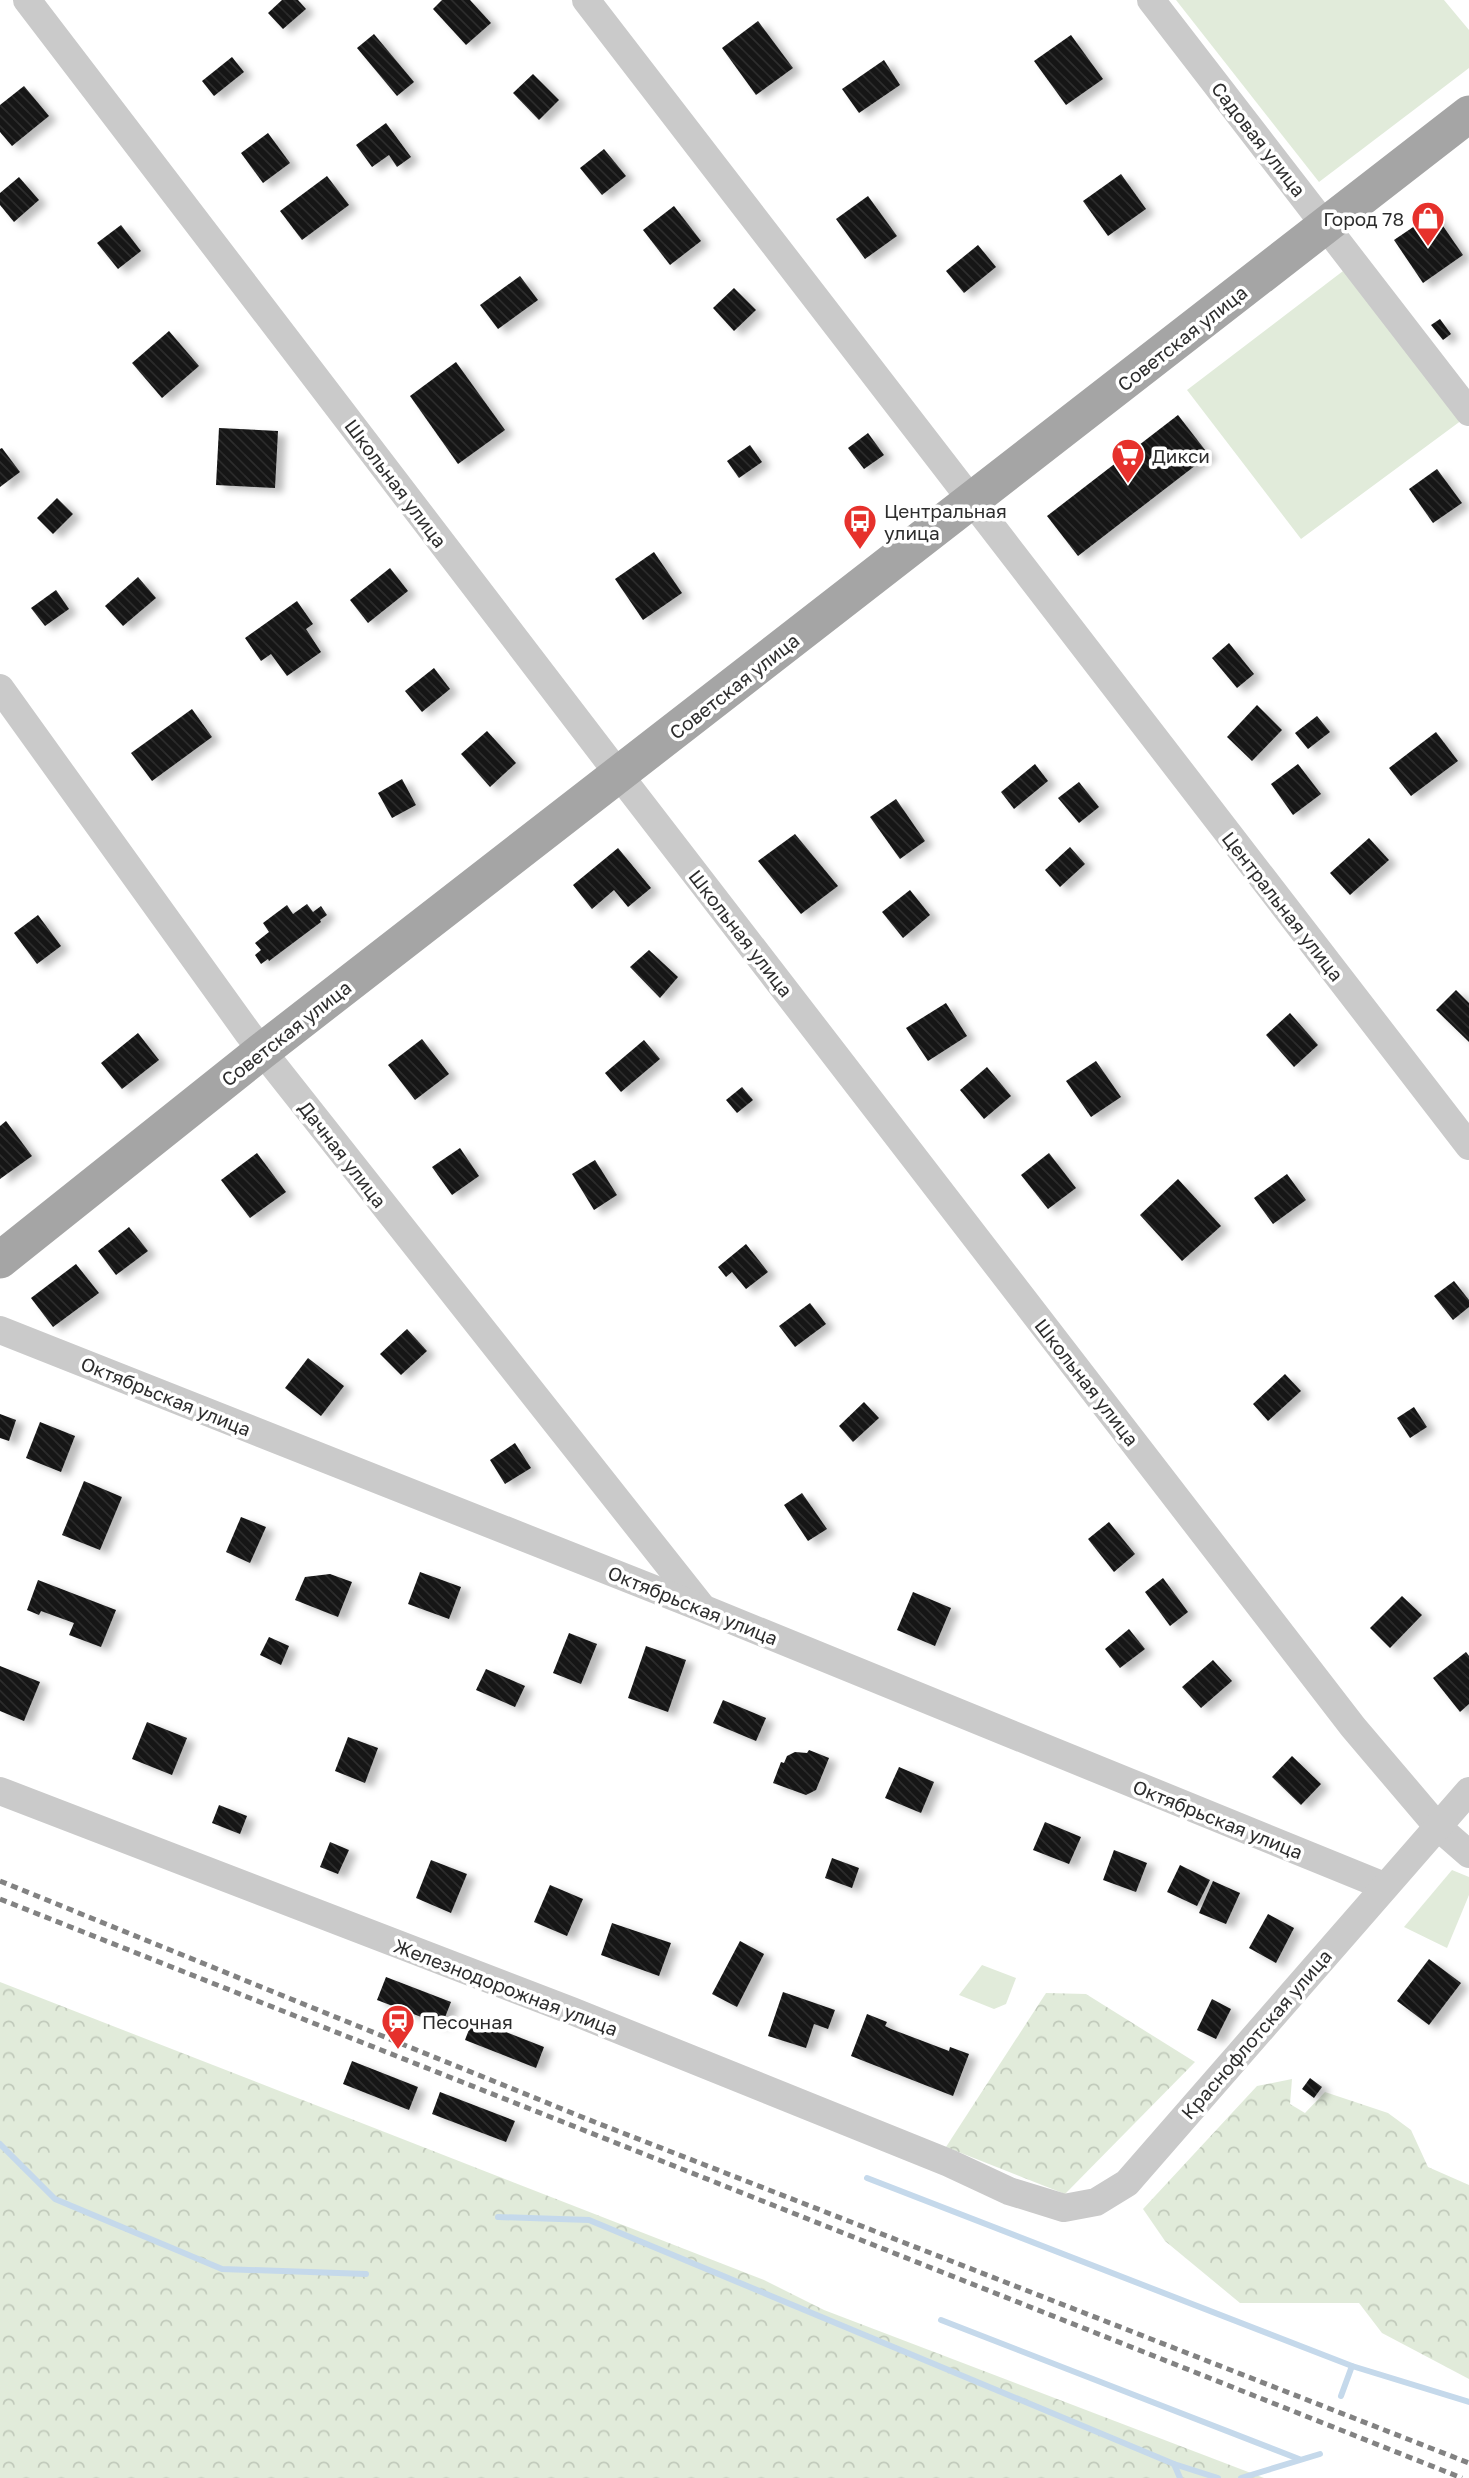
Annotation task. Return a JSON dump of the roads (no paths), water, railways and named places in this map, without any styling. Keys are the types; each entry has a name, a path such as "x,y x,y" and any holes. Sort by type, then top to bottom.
{"main road":[{"name":"Советская улица","path":"0,1260 262,1051 1469,114"}],"street":[{"name":"Школьная улица","path":"27,0 1344,1716 1438,1827 1469,1854"},
{"name":"Центральная улица","path":"586,0 1469,1146"},
{"name":"Садовая улица","path":"1151,0 1469,412"},
{"name":"Дачная улица","path":"0,688 262,1051 702,1608"},
{"name":"Октябрьская улица","path":"0,1330 702,1608 1384,1886"},
{"name":"Железнодорожная улица","path":"0,1791 572,2011 950,2163 1009,2191"},
{"name":"Краснофлотская улица","path":"1009,2191 1064,2208 1096,2203 1127,2183 1469,1791"}],"waterway":[{"path":"0,2144 55,2199 222,2269 366,2274"},
{"path":"867,2178 1352,2366 1469,2402"},
{"path":"498,2217 589,2220 1174,2464 1218,2478"},
{"path":"941,2320 1299,2459"},
{"path":"1341,2396 1352,2366"},
{"path":"1241,2478 1320,2454"},
{"path":"1174,2464 1180,2478"}],"railway":[{"path":"0,1881 587,2119 1469,2463"},
{"path":"0,1899 1462,2478"}],"place":[{"name":"Город 78","path":"1428,248"},
{"name":"Дикси","path":"1128,485"},
{"name":"Центральная улица","path":"860,551"},
{"name":"Песочная","path":"398,2051"}]}
